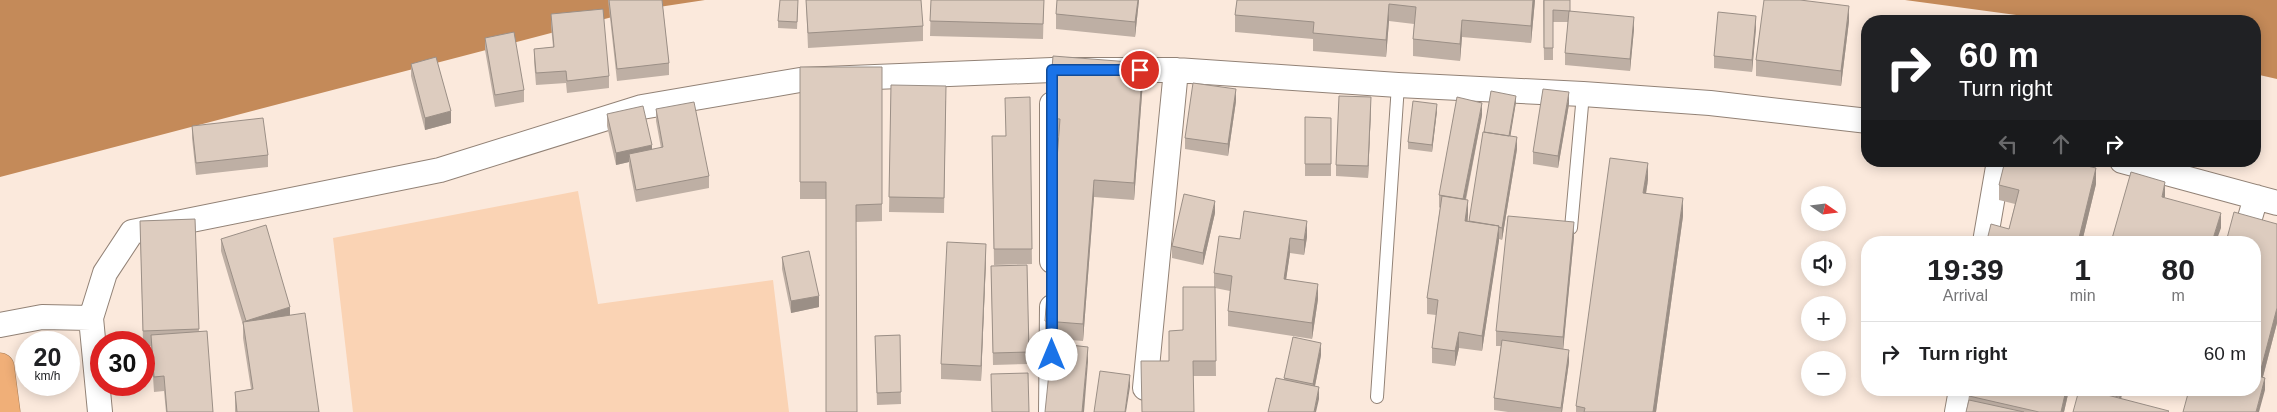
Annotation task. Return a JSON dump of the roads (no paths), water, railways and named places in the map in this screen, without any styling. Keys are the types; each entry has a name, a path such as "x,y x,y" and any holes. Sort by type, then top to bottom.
{"highway":[{"path":"0,367 6,412"}],"street":[{"path":"1052,70 1052,412"},
{"path":"100,412 91,318 105,273 132,232 440,170 642,107 800,80 1052,70 1176,70 1398,85 1583,94 1710,104 1861,120"},
{"path":"1145,388 1176,70"},
{"path":"1986,236 1998,167"},
{"path":"2144,167 2267,200 2246,236"},
{"path":"0,325 42,317 91,318"},
{"path":"1958,412 1960,396"}],"lane":[{"path":"1377,397 1398,85"},
{"path":"1571,228 1583,94"}]}
